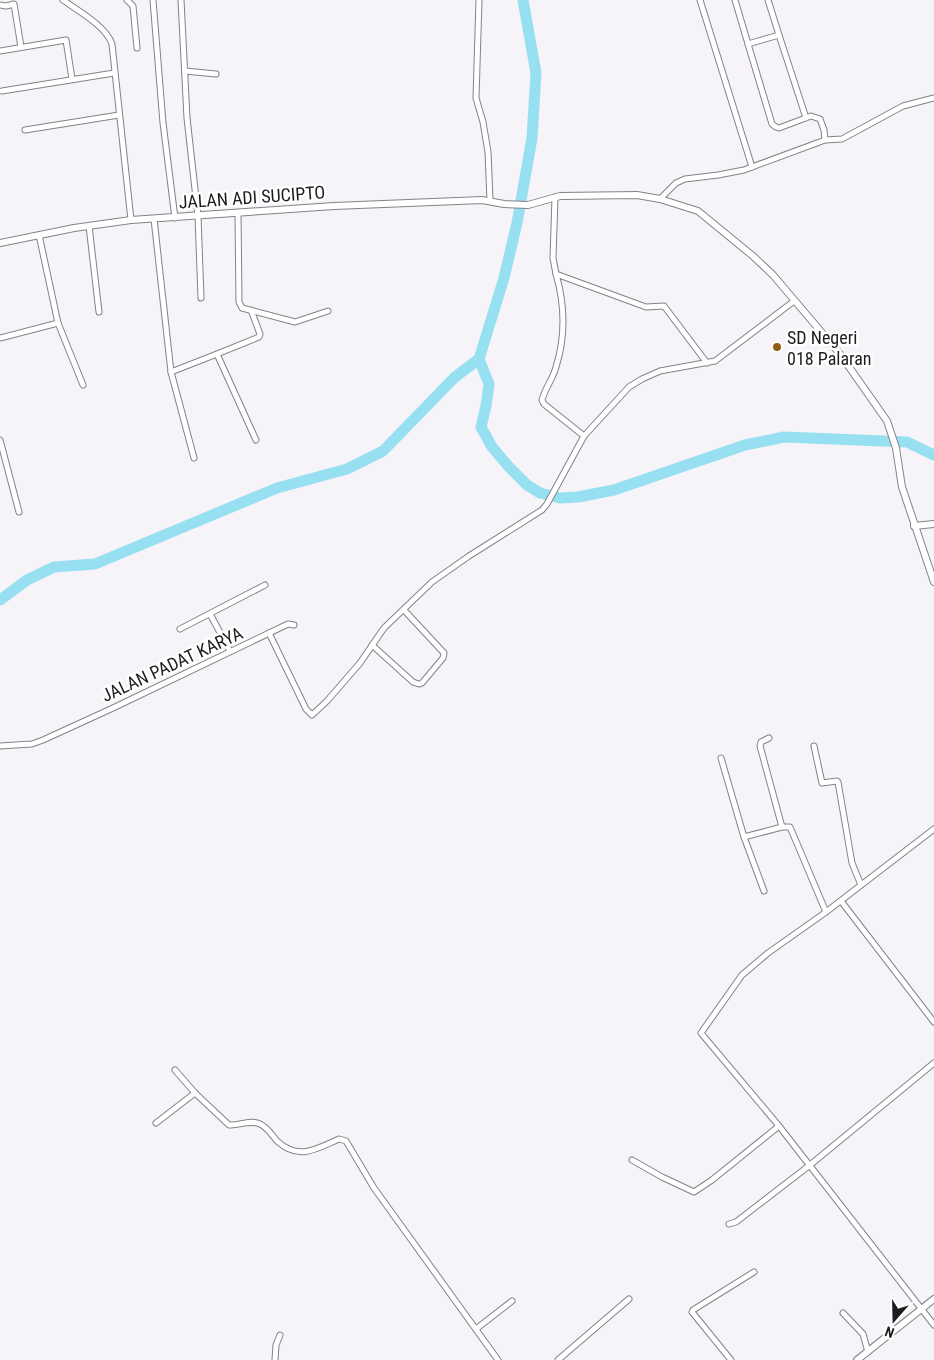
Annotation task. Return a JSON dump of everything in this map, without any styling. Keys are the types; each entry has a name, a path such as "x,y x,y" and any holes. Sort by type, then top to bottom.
{"street":[{"path":"63,0 97,25 110,38 131,220"},
{"path":"127,0 133,6 137,48"},
{"path":"153,0 163,123 175,218"},
{"path":"180,0 187,118 198,216 201,298"},
{"path":"478,0 476,98 488,152 490,200"},
{"path":"700,0 752,167"},
{"path":"735,0 772,124 779,128 811,116 820,119 825,140"},
{"path":"768,0 806,118"},
{"path":"0,5 14,4 21,47"},
{"path":"748,44 779,36"},
{"path":"0,51 66,40 72,79"},
{"path":"185,71 216,74"},
{"path":"2,90 114,73"},
{"path":"660,199 676,183 684,179 718,175 752,167 825,140 842,139 903,106 934,98"},
{"path":"25,130 118,114"},
{"name":"JALAN ADI SUCIPTO","path":"0,243 131,220 334,206 490,200 508,204 528,205 555,197 637,195 687,206 706,217 765,266 840,354 862,388 881,412 890,429 896,448 899,476 934,582"},
{"path":"555,197 553,258 562,296 564,311 563,329 556,367 542,400 544,404 584,436"},
{"path":"238,213 239,302 242,308 295,322 328,311"},
{"path":"154,219 171,372 194,458"},
{"path":"89,226 99,312"},
{"path":"39,235 58,323 83,385"},
{"path":"556,274 646,307 664,306 707,363"},
{"path":"404,610 444,653 443,658 422,683 419,684 413,682 372,645 384,628 432,582 469,556 537,514 547,504 584,436 629,387 660,371 715,361 794,301"},
{"path":"171,372 259,337 260,334 250,310"},
{"path":"0,338 58,323"},
{"path":"217,354 256,440"},
{"path":"0,440 19,512"},
{"path":"914,526 934,524"},
{"path":"180,629 265,585"},
{"path":"210,614 230,652"},
{"path":"270,633 288,624 294,626"},
{"name":"JALAN PADAT KARYA","path":"0,746 32,744 43,740 270,633 306,709 312,715 350,675 372,645"},
{"path":"769,738 761,742 760,746 782,827"},
{"path":"814,746 822,782 836,780 838,782 852,863 861,885"},
{"path":"721,758 744,838 764,891"},
{"path":"744,838 782,827 788,826 791,828 826,912"},
{"path":"934,829 841,901 768,953 742,975 701,1033 779,1126 934,1325"},
{"path":"841,901 934,1022"},
{"path":"728,1224 736,1222 810,1165 934,1063"},
{"path":"175,1070 195,1093 229,1125 248,1122 260,1124 283,1145 296,1151 308,1152 338,1139 346,1141 374,1188 498,1360"},
{"path":"156,1123 195,1093"},
{"path":"632,1160 662,1178 694,1192 712,1180 779,1126"},
{"path":"731,1360 692,1312 754,1272"},
{"path":"558,1360 630,1299"},
{"path":"857,1360 934,1300"},
{"path":"476,1329 512,1301"},
{"path":"844,1313 863,1334 868,1352"},
{"path":"275,1360 276,1346 280,1335"}],"waterway":[{"path":"0,600 27,580 54,567 95,564 277,488 347,469 383,451 455,377 479,359 504,278 517,223 532,138 536,73 523,0"},
{"path":"479,359 489,384 481,427 492,447 527,485 540,493 560,498 578,497 614,490 745,445 784,437 907,442 934,455"}],"place":[{"name":"SD Negeri 018 Palaran","path":"777,347"}]}
